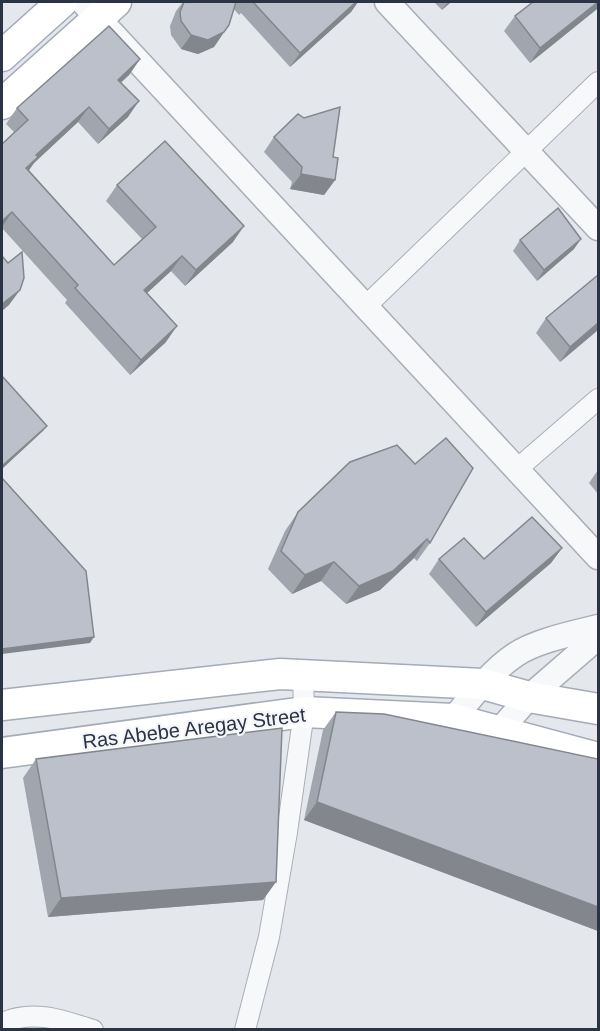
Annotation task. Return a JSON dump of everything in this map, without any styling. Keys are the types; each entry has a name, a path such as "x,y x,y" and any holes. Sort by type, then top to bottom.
{"main road":[{"path":"2,56 62,2"},
{"path":"2,104 99,7"},
{"name":"Ras Abebe Aregay Street","path":"2,705 280,674 303,674 483,684 529,697 598,709"},
{"name":"Ras Abebe Aregay Street","path":"2,753 304,712 453,719 598,758"}],"street":[{"path":"387,2 598,228"},
{"path":"99,7 366,306 598,558"},
{"path":"366,306 598,82"},
{"path":"517,469 598,399"},
{"path":"453,719 483,684 516,654 553,639 598,627"},
{"path":"500,731 529,697 598,636"},
{"path":"245,1029 269,936 287,832 304,712 303,674"},
{"path":"2,1023 16,1016 46,1016 93,1029"}],"building":[{"path":"184,2 236,2 229,25 224,32 208,40 191,35 181,21 180,12"},
{"path":"253,2 356,2 300,53"},
{"path":"533,2 598,2 540,48 515,16"},
{"path":"109,26 140,59 118,80 139,101 109,129 89,107 36,155 38,157 26,168 114,265 156,227 117,185 165,141 244,226 196,270 182,256 144,290 177,326 141,360 75,288 78,285 12,212 2,221 2,144 28,120 17,108"},
{"path":"340,107 333,157 338,158 335,180 301,174 302,167 274,137 298,114 304,118"},
{"path":"558,208 581,239 544,270 520,240"},
{"path":"22,252 24,278 20,290 2,304 2,256 8,263"},
{"path":"598,275 598,323 570,347 546,318"},
{"path":"2,376 47,426 2,466"},
{"path":"446,438 473,468 430,543 427,539 393,571 359,586 334,562 305,575 281,551 298,512 350,462 397,445 415,464"},
{"path":"2,478 86,571 94,637 2,649"},
{"path":"532,517 562,548 486,612 439,559 464,538 484,559"},
{"path":"336,712 384,714 598,759 598,907 317,802"},
{"path":"282,728 276,882 61,898 36,759"}]}
